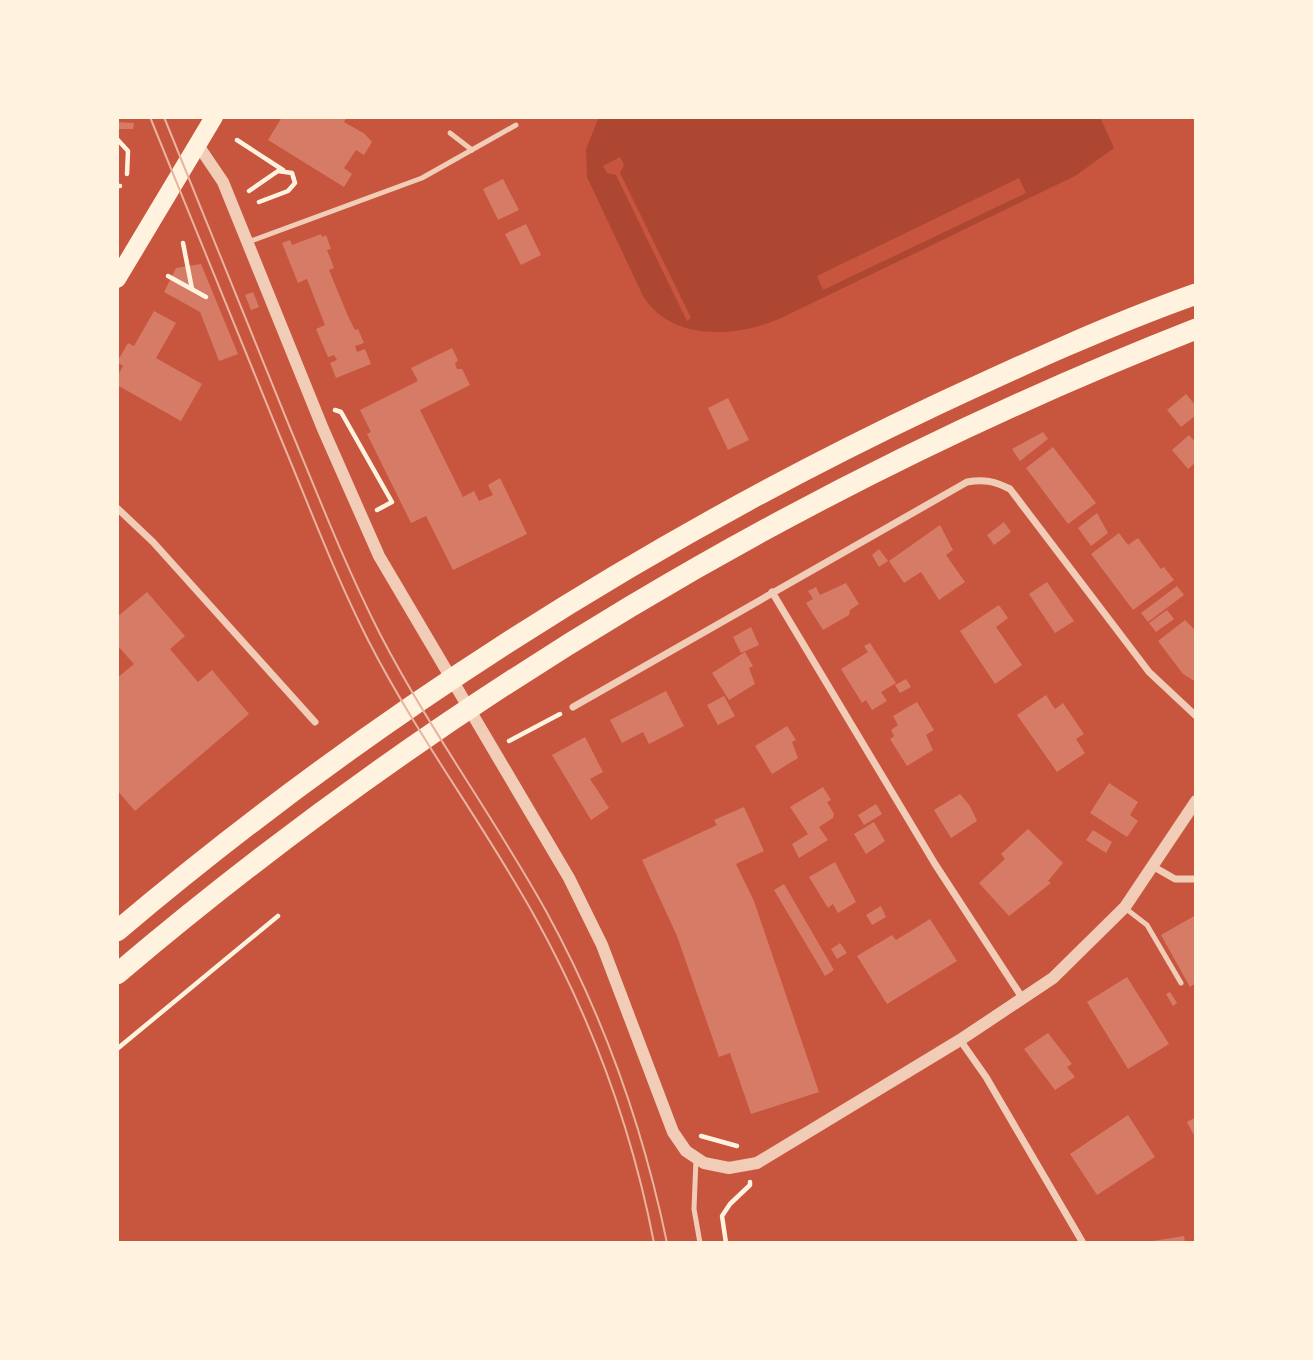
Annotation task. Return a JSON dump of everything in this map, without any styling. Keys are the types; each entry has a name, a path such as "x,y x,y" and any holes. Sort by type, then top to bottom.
{"highway":[{"path":"117,931 214,853 344,755 474,666 668,546 851,447 1043,355 1196,294"},
{"path":"117,974 234,878 376,773 492,693 605,621 816,502 1056,386 1196,329"}],"main road":[{"path":"120,268 214,117"}],"street":[{"path":"198,145 223,182 323,429 379,556 569,878 621,990 667,1119 680,1143 696,1159 729,1168 757,1163 1024,999 1070,963 1125,907 1196,801"},
{"path":"573,707 967,482 993,480 1010,489 1149,672 1196,716"},
{"path":"117,508 153,542 315,722"},
{"path":"772,592 935,863 1024,999"},
{"path":"1154,867 1175,879 1196,879"},
{"path":"961,1040 986,1077 1083,1243"}],"lane":[{"path":"248,242 422,178 516,125"},
{"path":"450,133 472,149"},
{"path":"1125,907 1147,925 1181,983"},
{"path":"696,1159 694,1209 700,1243"}],"path":[{"path":"117,139 128,151 127,174"},
{"path":"237,140 282,170 292,173 292,187 259,202"},
{"path":"248,191 282,170"},
{"path":"183,243 192,289"},
{"path":"169,276 206,297"},
{"path":"334,410 341,412 393,502 377,510"},
{"path":"503,744 573,707"},
{"path":"117,1049 278,916"}],"shaded area":[{"path":"599,117 1100,117 1114,148 1075,176 779,319 724,332 705,332 670,322 655,311 643,296 587,177 586,149","holes":["620,157 624,165 620,173 691,318 687,321 616,175 607,173 603,166","1019,178 1026,193 823,290 817,276"]}],"building":[{"path":"282,117 347,117 344,122 365,134 372,142 364,155 356,150 344,168 352,174 344,187 268,140"},
{"path":"117,122 134,123 133,129 117,129"},
{"path":"503,179 519,210 498,220 483,189"},
{"path":"526,224 541,255 521,265 505,234"},
{"path":"321,234 322,237 326,235 331,249 327,250 334,268 329,270 348,316 364,343 355,346 357,352 365,349 371,364 336,378 330,363 337,360 334,355 328,357 316,329 325,325 307,279 298,283 282,243 290,240 292,245"},
{"path":"201,264 238,354 219,361 200,312 164,292 176,268"},
{"path":"253,292 259,307 251,310 245,295"},
{"path":"154,311 176,323 156,358 202,384 181,421 117,385 117,377 123,366 117,362 128,343 134,346"},
{"path":"452,348 458,360 455,364 457,369 462,369 470,385 420,410 463,497 474,491 479,501 493,495 488,485 500,478 527,534 453,570 426,516 411,523 367,434 371,432 360,410 418,381 411,368"},
{"path":"1186,394 1196,406 1196,415 1181,427 1167,410"},
{"path":"728,398 749,440 728,450 708,408"},
{"path":"1043,432 1048,439 1020,461 1012,449"},
{"path":"1189,435 1196,443 1196,462 1188,469 1172,450"},
{"path":"1053,447 1096,503 1068,524 1026,468"},
{"path":"1097,513 1108,533 1091,546 1078,528"},
{"path":"1004,522 1011,532 994,545 987,535"},
{"path":"940,525 953,550 946,555 965,582 939,600 921,572 904,583 889,561"},
{"path":"1119,533 1128,545 1138,538 1161,569 1164,567 1174,580 1133,610 1091,554"},
{"path":"879,549 888,561 879,567 872,555"},
{"path":"1047,582 1074,621 1055,633 1029,594"},
{"path":"846,583 859,604 850,610 849,615 823,630 806,603 813,599 808,591 816,587 820,595"},
{"path":"1177,586 1184,595 1148,622 1141,613"},
{"path":"147,592 185,636 170,649 198,682 212,670 249,714 135,811 117,790 117,678 134,664 117,645 117,617"},
{"path":"999,605 1008,618 996,627 1022,665 995,684 960,631"},
{"path":"1167,610 1174,619 1156,632 1149,623"},
{"path":"1185,620 1196,631 1196,682 1183,674 1158,641"},
{"path":"751,627 759,645 741,653 733,637"},
{"path":"870,643 896,683 881,692 887,701 872,710 866,700 862,703 841,669 868,652 864,646"},
{"path":"745,652 753,666 749,668 755,684 729,700 712,673"},
{"path":"906,679 911,687 900,693 895,685"},
{"path":"666,691 684,726 649,744 643,732 622,743 610,720"},
{"path":"1046,695 1055,709 1063,703 1084,734 1076,739 1085,753 1057,772 1017,715"},
{"path":"724,696 735,716 718,725 707,705"},
{"path":"917,702 934,730 926,735 933,750 907,766 890,739 894,736 891,730 898,725 893,716"},
{"path":"787,726 796,740 792,742 798,758 772,774 755,746"},
{"path":"585,737 603,772 590,779 609,808 591,820 552,755"},
{"path":"1109,783 1138,802 1130,815 1138,821 1127,837 1090,813"},
{"path":"823,787 831,800 827,802 834,814 833,818 819,827 828,840 799,858 792,844 808,834 790,807"},
{"path":"960,794 977,821 951,838 934,810"},
{"path":"876,804 882,814 864,825 858,815"},
{"path":"744,807 764,851 736,864 754,901 819,1092 751,1114 730,1053 719,1057 677,936 642,860 717,825 714,820"},
{"path":"874,822 885,841 866,854 854,834"},
{"path":"1028,829 1063,863 1048,881 1051,883 1009,916 979,883 1005,859 1001,854"},
{"path":"1093,830 1112,842 1106,853 1086,840"},
{"path":"835,862 856,902 838,913 833,904 828,908 809,877"},
{"path":"784,884 834,970 825,976 774,890"},
{"path":"881,906 886,917 872,925 866,915"},
{"path":"1196,915 1196,983 1190,987 1161,935"},
{"path":"930,919 957,961 887,1004 857,956 892,935 896,940"},
{"path":"840,943 847,953 837,959 831,949"},
{"path":"1127,977 1169,1044 1128,1069 1087,1002"},
{"path":"1170,992 1177,1003 1173,1006 1166,994"},
{"path":"1048,1033 1072,1064 1067,1067 1075,1077 1055,1090 1024,1049"},
{"path":"1128,1115 1155,1157 1097,1195 1070,1154"},
{"path":"1196,1117 1196,1139 1187,1122"},
{"path":"1184,1236 1185,1243 1153,1243 1153,1241"}],"tram line":[{"path":"150,117 322,538 368,640 407,711 515,882 574,995 621,1116 645,1200 654,1243"},
{"path":"164,117 367,608 419,704 546,911 586,990 633,1114 667,1243"}]}
